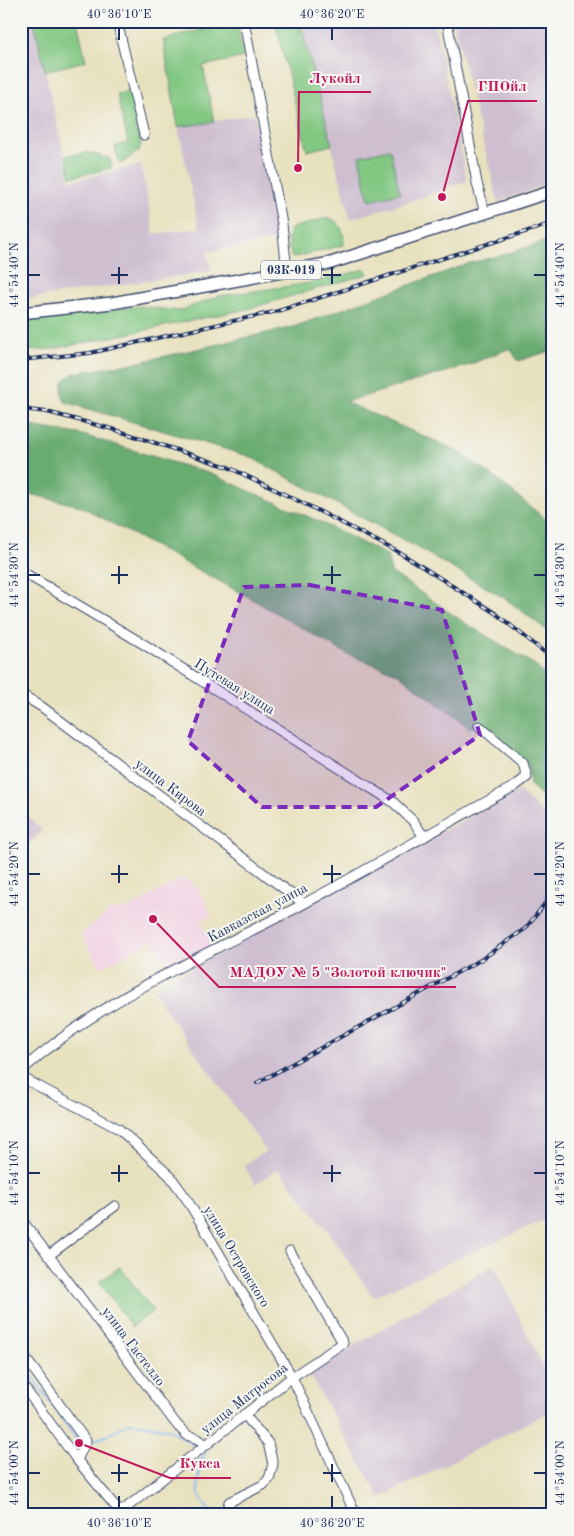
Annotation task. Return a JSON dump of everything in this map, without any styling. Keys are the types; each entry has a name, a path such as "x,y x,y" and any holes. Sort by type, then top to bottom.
{"main road":[{"name":"03К-019","path":"21,313 112,303 332,263 553,191"}],"street":[{"path":"117,21 144,135"},
{"path":"244,21 282,224 287,271"},
{"path":"447,21 477,183 485,213"},
{"name":"Путевая улица","path":"21,571 153,650 393,802 414,822 424,837"},
{"name":"улица Кирова","path":"21,694 42,707 304,903"},
{"name":"Кавказская улица","path":"21,1071 74,1028 137,991 304,903 515,786 527,777 524,763 479,726"},
{"name":"улица Островского","path":"21,1077 119,1130 170,1176 214,1243 292,1377 356,1515"},
{"path":"48,1256 115,1206"},
{"name":"улица Гастелло","path":"21,1220 177,1424 187,1434 198,1439 202,1448"},
{"name":"улица Матросова","path":"119,1513 292,1377 343,1343 290,1251"},
{"path":"21,1352 86,1441 77,1460"},
{"path":"21,1384 119,1513"},
{"path":"229,1515 227,1509 229,1502 263,1485 269,1479 273,1464 268,1443 244,1414"}],"highlighted area":[{"path":"310,585 442,610 480,735 376,807 262,807 188,741 244,587"}],"shaded area":[{"path":"21,21 34,21 70,181 141,165 154,234 199,228 178,127 255,114 279,239 207,252 211,271 21,300"},
{"path":"300,21 434,21 467,181 418,199 350,219"},
{"path":"453,21 553,21 553,182 498,202"},
{"path":"519,790 553,825 553,1216 373,1297 326,1228 278,1169 255,1184 244,1165 266,1151 171,1018 154,989 231,945"},
{"path":"21,810 42,830 21,852"},
{"path":"185,877 198,889 212,915 200,922 212,946 169,967 152,940 101,968 81,935 109,911 129,908"},
{"path":"494,1265 553,1387 553,1410 380,1498 308,1372"}],"green space":[{"path":"34,21 77,21 86,61 45,71"},
{"path":"236,21 244,57 203,66 214,122 178,127 163,40"},
{"path":"275,21 300,21 332,145 307,151"},
{"path":"130,91 141,142 139,151 122,163 119,163 115,146 128,143 117,94"},
{"path":"390,149 400,193 369,200 359,156"},
{"path":"86,152 110,159 112,168 71,177 66,156"},
{"path":"327,218 336,221 341,227 344,245 292,258 288,241 290,230"},
{"path":"553,239 553,350 518,361 510,348 469,365 345,402 456,450 494,477 553,525 553,635 506,599 409,543 248,456 65,402 62,393 63,381 74,373 135,363 293,327 470,263"},
{"path":"365,269 368,274 247,309 53,349 21,351 21,321 140,306 179,311 219,296 304,284"},
{"path":"21,424 83,435 211,474 316,520 387,555 391,572 465,623 535,665 553,685 553,808 530,785 528,765 480,723 470,728 397,673 347,654 243,594 80,506 21,492"},
{"path":"120,1267 153,1311 132,1327 99,1282"}],"waterway":[{"path":"21,1361 79,1443 82,1443"},
{"path":"89,1442 106,1436 128,1423 144,1424 171,1430 197,1447"},
{"path":"202,1452 205,1454 200,1466 198,1491 212,1515"}],"railway":[{"path":"21,360 90,353 278,311 553,223"},
{"path":"21,409 47,412 116,430 228,467 402,554 495,613 553,659"},
{"path":"257,1083 482,959 526,928 553,893"}],"place":[{"name":"Лукойл","path":"298,168"},
{"name":"ГПОйл","path":"442,197"},
{"name":"МАДОУ № 5 \"Золотой ключик\"","path":"153,919"},
{"name":"Кукса","path":"79,1443"}]}
